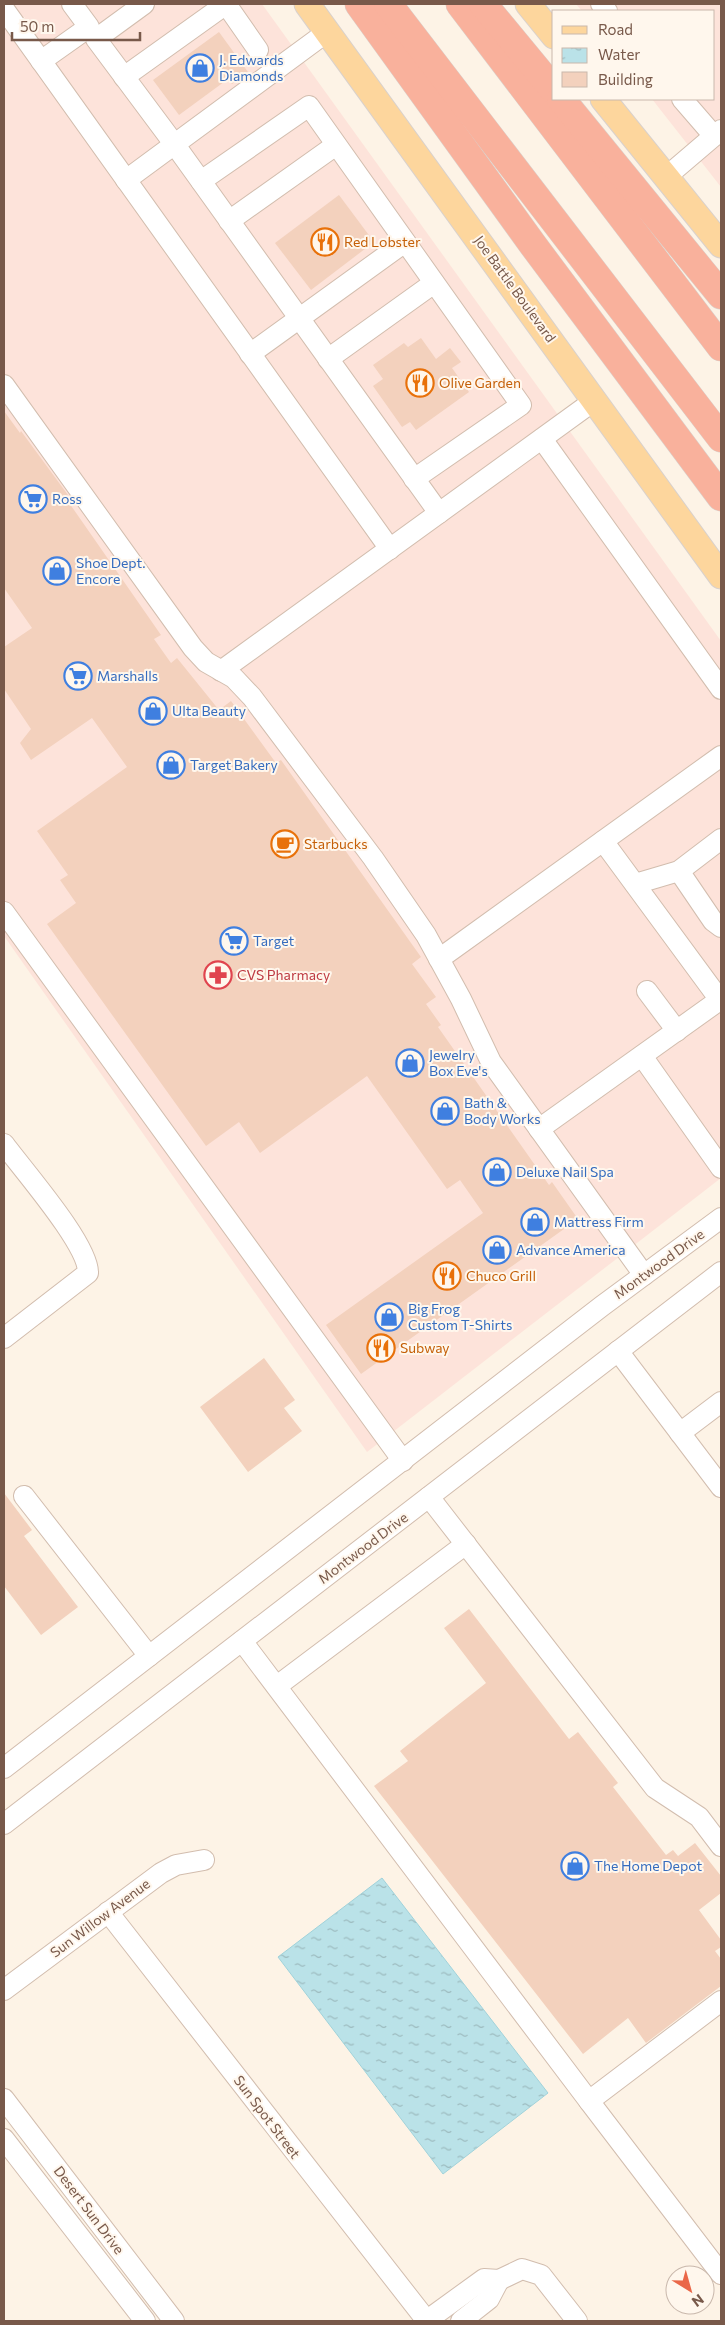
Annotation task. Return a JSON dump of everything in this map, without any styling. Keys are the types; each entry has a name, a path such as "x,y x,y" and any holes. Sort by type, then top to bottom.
{"highway":[{"path":"359,4 533,245 721,497"},
{"path":"388,4 721,438"},
{"path":"460,4 721,347"},
{"path":"483,4 552,88"},
{"path":"562,100 721,295"}],"main road":[{"name":"Joe Battle Boulevard","path":"307,4 721,576"},
{"path":"528,4 552,34"},
{"path":"604,100 721,245"}],"street":[{"path":"72,4 439,513"},
{"path":"41,61 144,4"},
{"path":"124,77 226,4 258,50"},
{"path":"4,10 390,549"},
{"path":"126,180 327,32"},
{"path":"666,176 718,133 683,100"},
{"path":"201,182 308,106 336,145 521,406 414,479"},
{"path":"230,221 336,145"},
{"path":"250,354 405,242"},
{"path":"328,359 434,283"},
{"path":"4,385 193,648 206,662 234,678 258,705 373,858 426,935 461,998 491,1062 644,1274"},
{"path":"221,671 595,400"},
{"path":"542,439 721,689"},
{"path":"439,959 721,756"},
{"path":"635,884 679,871 721,839"},
{"path":"539,1129 720,999 604,841"},
{"path":"679,871 713,921 721,926"},
{"path":"4,912 403,1461"},
{"path":"647,990 676,1031"},
{"path":"642,1056 721,1168"},
{"path":"4,1144 81,1249 88,1266 88,1273 4,1338"},
{"name":"Montwood Drive","path":"4,1768 644,1274 721,1218"},
{"name":"Montwood Drive","path":"4,1824 721,1272"},
{"path":"618,1351 721,1487"},
{"path":"680,1433 721,1402"},
{"path":"24,1496 149,1656"},
{"path":"430,1497 655,1788 699,1817 721,1846"},
{"path":"277,1686 466,1544"},
{"path":"242,1641 721,2274"},
{"name":"Sun Willow Avenue","path":"4,1990 161,1873 176,1865 204,1860"},
{"name":"Sun Spot Street","path":"108,1912 426,2321"},
{"path":"589,2101 721,2001"},
{"name":"Desert Sun Drive","path":"4,2099 174,2321"},
{"name":"Desert Sun Drive","path":"4,2139 146,2321"},
{"path":"426,2321 484,2279 499,2280 522,2269 541,2275 577,2321"},
{"path":"461,2321 489,2299 499,2280"}],"shaded area":[{"path":"4,4 262,4 721,641 721,1178 367,1452 4,936"},
{"path":"576,4 721,4 721,187 653,100 715,100 715,10 581,10"}],"water":[{"path":"382,1878 548,2093 443,2174 278,1957"}],"building":[{"path":"219,32 248,72 232,84 228,79 179,115 153,80"},
{"name":"Red Lobster","path":"339,195 374,242 311,290 275,243"},
{"name":"Olive Garden","path":"421,338 436,359 450,348 461,362 452,368 469,392 416,430 410,422 402,427 373,386 383,379 373,365 404,343 408,347"},
{"name":"Target","path":"4,411 68,495 65,497 161,635 154,639 171,663 177,658 219,710 231,701 276,763 281,760 421,957 412,964 436,997 426,1004 441,1025 438,1027 549,1185 552,1182 578,1219 361,1374 326,1325 483,1213 460,1180 447,1189 367,1076 260,1153 239,1122 206,1146 47,924 76,903 60,880 68,875 37,831 127,767 92,718 31,760 20,743 31,729 4,689 4,647 32,628 4,588"},
{"path":"264,1358 295,1400 284,1408 302,1431 248,1472 200,1407"},
{"path":"4,1493 32,1530 24,1536 78,1607 41,1635 4,1586"},
{"name":"The Home Depot","path":"469,1609 569,1739 578,1732 618,1783 613,1787 666,1855 673,1850 678,1856 695,1843 721,1876 721,1893 699,1910 721,1940 721,1947 715,1951 721,1959 721,1986 646,2043 628,2018 583,2054 374,1786 408,1761 400,1751 486,1683 444,1628"}],"place":[{"name":"J. Edwards Diamonds","path":"200,68"},
{"name":"Red Lobster","path":"325,242"},
{"name":"Olive Garden","path":"420,383"},
{"name":"Ross","path":"33,499"},
{"name":"Shoe Dept. Encore","path":"57,571"},
{"name":"Marshalls","path":"78,676"},
{"name":"Ulta Beauty","path":"153,711"},
{"name":"Target Bakery","path":"171,765"},
{"name":"Starbucks","path":"285,844"},
{"name":"Target","path":"234,941"},
{"name":"CVS Pharmacy","path":"218,975"},
{"name":"Jewelry Box Eve's","path":"410,1063"},
{"name":"Bath & Body Works","path":"445,1111"},
{"name":"Deluxe Nail Spa","path":"497,1172"},
{"name":"Mattress Firm","path":"535,1222"},
{"name":"Advance America","path":"497,1250"},
{"name":"Chuco Grill","path":"447,1276"},
{"name":"Big Frog Custom T-Shirts","path":"389,1317"},
{"name":"Subway","path":"381,1348"},
{"name":"The Home Depot","path":"575,1866"}]}
